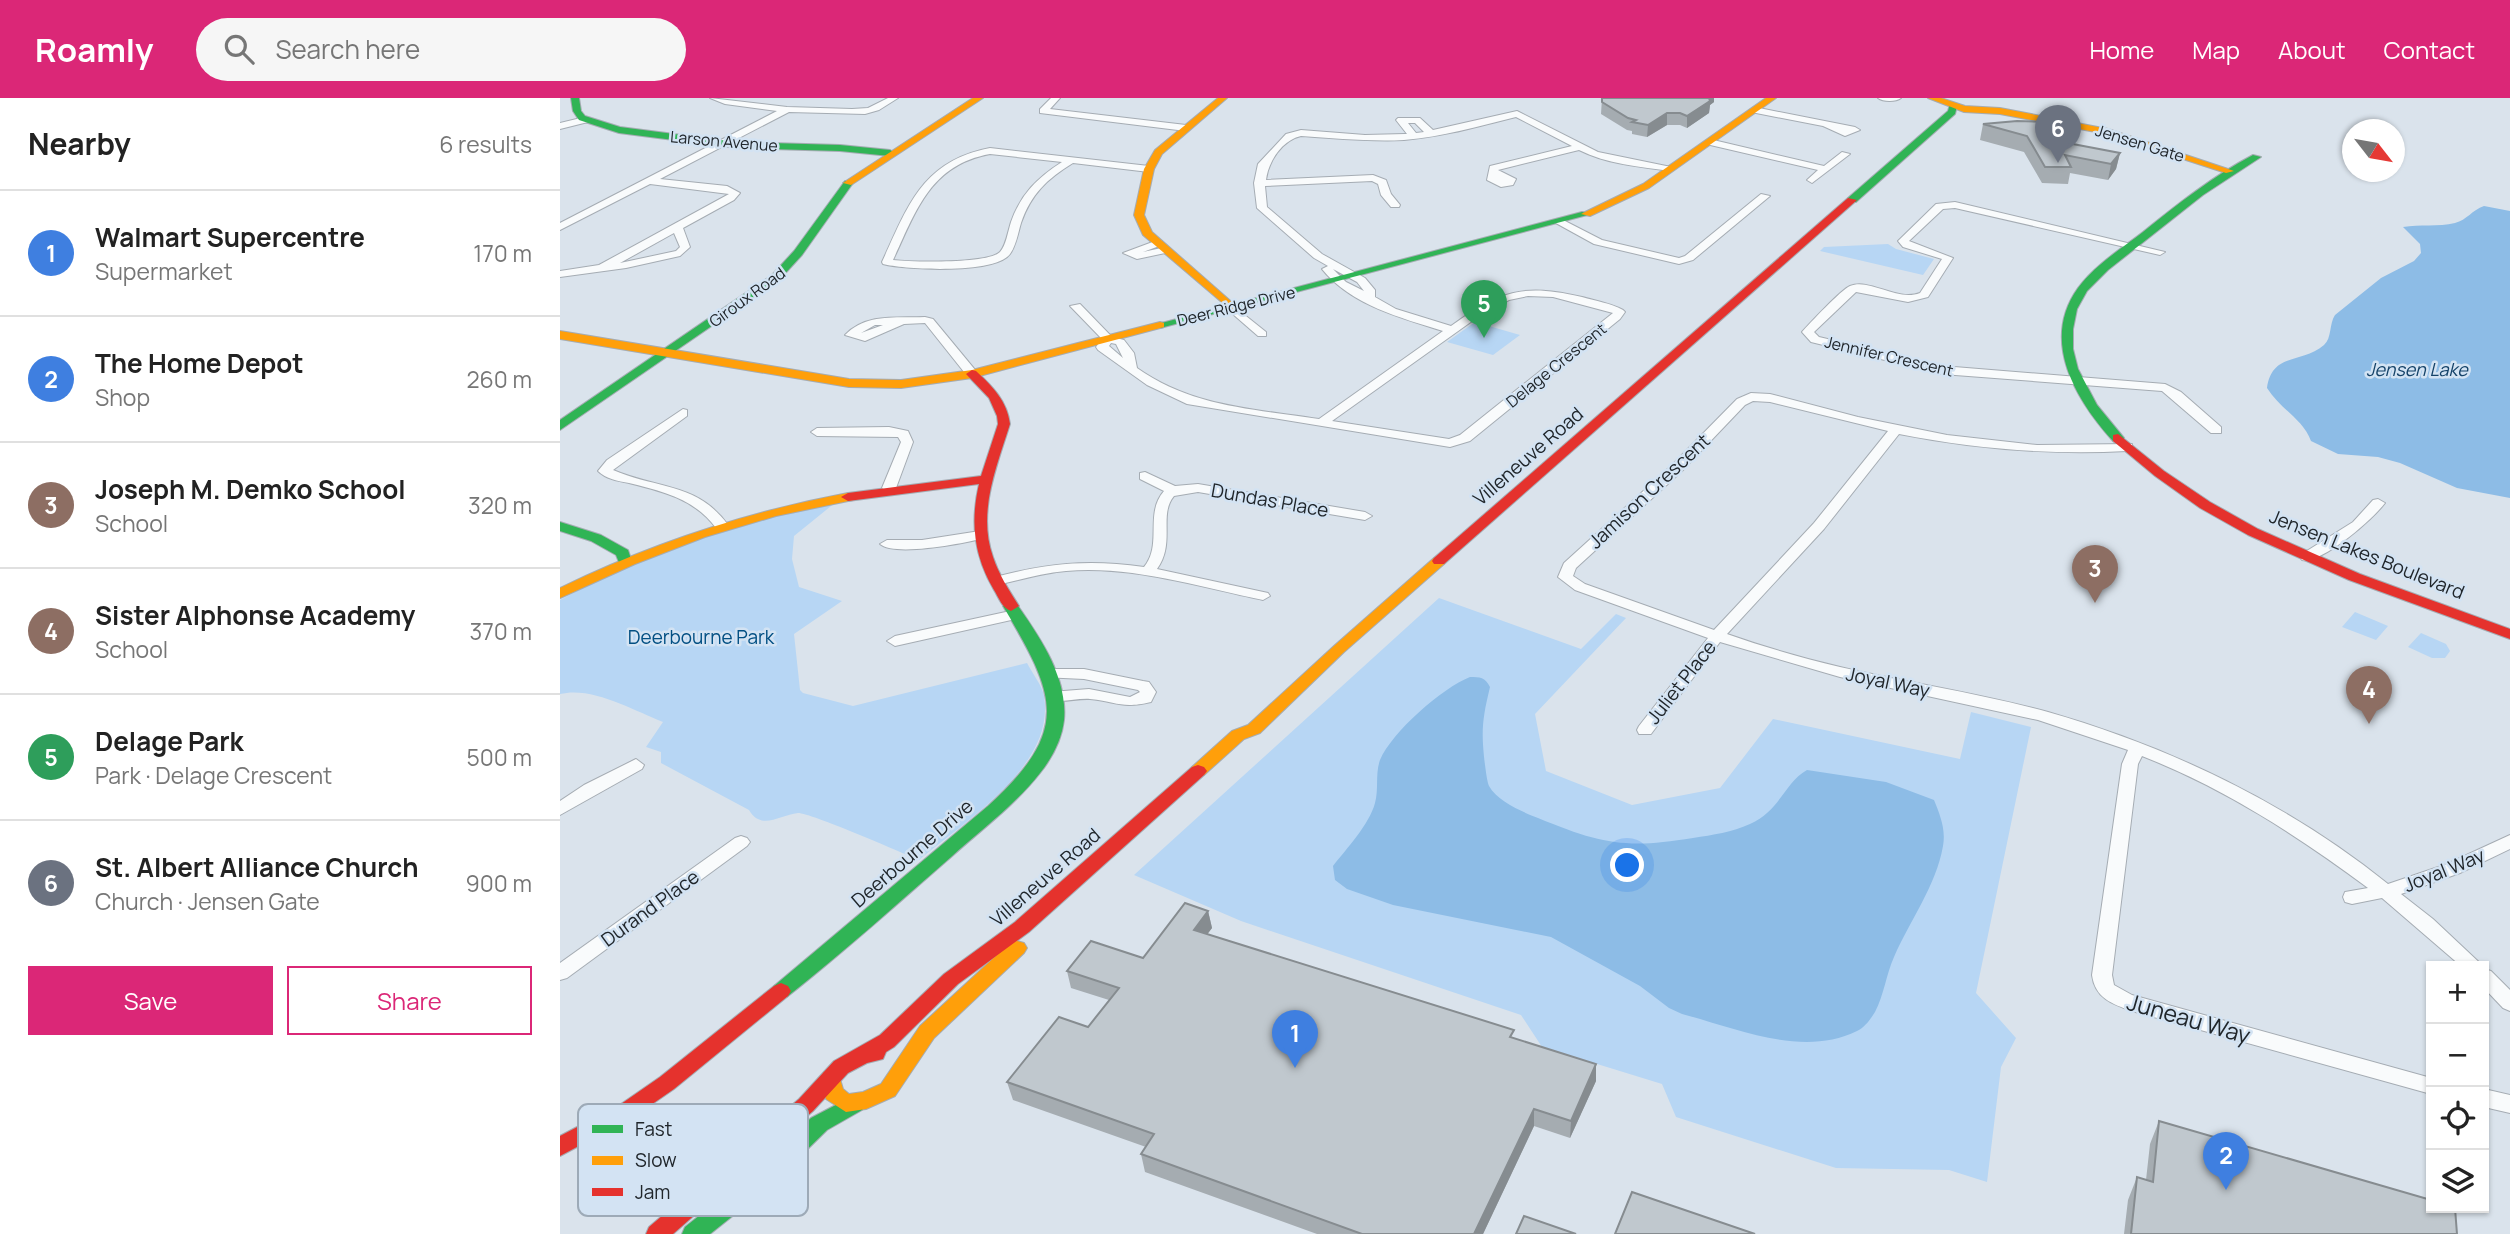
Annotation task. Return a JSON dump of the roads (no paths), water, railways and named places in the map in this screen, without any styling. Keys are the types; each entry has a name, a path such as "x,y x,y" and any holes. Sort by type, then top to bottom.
{"street":[{"path":"560,126 585,120 577,111 575,98"},
{"path":"714,98 788,109 866,111 894,98"},
{"name":"Giroux Road","path":"884,152 965,98"},
{"name":"Giroux Road","path":"560,426 771,267 790,246 825,192 849,169 979,98"},
{"path":"1056,98 1043,111 1186,128"},
{"path":"1223,98 1158,152 1149,169 1139,218 1147,233 1262,334"},
{"name":"Deer Ridge Drive","path":"560,335 862,384 914,383 972,374 1559,222 1612,204 1668,170 1772,98"},
{"path":"1882,98 1897,98"},
{"name":"Jensen Gate","path":"1932,98 1967,102 2132,138 2229,171"},
{"name":"Villeneuve Road","path":"863,1055 887,1041 951,979 1022,927 1238,735 1254,729 1339,649 1967,102"},
{"path":"560,227 788,109"},
{"path":"1754,110 1827,125"},
{"path":"1452,330 1400,315 1370,297 1356,293 1337,280 1318,256 1266,213 1259,202 1260,171 1266,159 1292,135 1376,138 1414,136 1517,114 1601,156 1668,170"},
{"path":"1414,136 1401,120 1414,119 1431,134"},
{"name":"Larson Avenue","path":"585,120 611,128 722,143 884,152"},
{"path":"1709,142 1826,169"},
{"path":"1495,174 1493,168 1498,166 1578,146"},
{"path":"1070,160 1042,178 1029,191 1007,251 1000,258 901,265 887,262 922,189 941,172 970,155 990,151 1070,160 1149,169"},
{"path":"1812,180 1845,154"},
{"name":"Jensen Lakes Boulevard","path":"2256,158 2229,171 2089,281 2070,310 2066,330 2067,349 2076,381 2093,411 2127,447 2204,503 2307,556 2510,634"},
{"path":"1259,184 1376,178 1383,181 1386,195 1395,205"},
{"path":"601,268 730,198 734,191 649,181"},
{"path":"1559,222 1598,243 1679,261 1689,258 1765,196"},
{"name":"Jennifer Crescent","path":"2076,381 1984,375 1920,366 1815,340 1808,332 1853,289 1867,289 1911,298 1924,295 1948,258 1907,245 1903,241 1940,206 1955,205 2134,245"},
{"path":"560,274 680,253 685,247 677,227"},
{"path":"2134,245 2160,252"},
{"path":"1318,256 1355,275 1369,290 1370,297"},
{"name":"Delage Crescent","path":"1108,339 1102,347 1157,388 1189,401 1321,423 1440,442 1458,442 1619,313 1533,290 1493,303 1321,423"},
{"path":"1076,306 1108,339"},
{"path":"902,321 931,322 972,374"},
{"name":"Giroux Road","path":"560,412 659,353"},
{"name":"Deerbourne Drive","path":"637,1104 667,1083 840,944 1011,794 1038,764 1054,734 1057,696 1048,674 986,559 981,535 981,513 1004,414 999,400 972,374"},
{"path":"2076,381 2170,389 2197,417 2216,430"},
{"name":"Jamison Crescent","path":"1718,635 1580,587 1567,580 1564,573 1748,398 1766,397 1895,431"},
{"path":"683,413 612,463 605,471 692,500 712,512 721,525"},
{"path":"1718,635 1819,526 1895,431 2007,445 2086,450 2127,447"},
{"path":"817,432 903,433 907,442 890,488"},
{"name":"Dundas Place","path":"1145,477 1174,491 1198,488 1365,516"},
{"path":"560,594 625,562 721,525 794,505 890,488 988,479"},
{"path":"1146,573 1160,551 1158,522 1162,506 1174,491"},
{"path":"2307,556 2358,525 2378,503"},
{"path":"560,526 608,544 623,553 625,562"},
{"path":"887,544 922,544 981,535"},
{"path":"560,538 608,560 625,562"},
{"path":"997,581 1035,571 1075,566 1107,566 1263,596"},
{"path":"895,641 1015,615"},
{"name":"Juliet Place","path":"1645,730 1718,635"},
{"name":"Joyal Way","path":"1718,635 1814,666 2045,716 2137,748 2217,783 2274,815 2389,892 2454,869 2510,841"},
{"path":"1048,674 1091,675 1143,686 1148,692 1145,698 1137,702 1089,694 1057,696"},
{"name":"Villeneuve Road","path":"901,1071 936,1023 1221,768 1250,740 1254,729"},
{"name":"Juneau Way","path":"2137,748 2130,764 2102,975 2103,984 2109,993 2132,1003 2426,1085"},
{"path":"560,809 590,789 636,765"},
{"name":"Durand Place","path":"560,973 741,842"},
{"path":"2352,897 2389,892 2467,961"},
{"path":"2489,981 2510,1003"},
{"path":"807,1104 841,1067 863,1055 885,1054 899,1063 901,1071 888,1090 819,1124 808,1135"},
{"path":"831,1078 830,1086 838,1099 855,1104"},
{"path":"2489,1099 2510,1104"},
{"name":"Deerbourne Drive","path":"560,1147 578,1137"},
{"path":"657,1234 678,1216"},
{"path":"693,1234 716,1216"}],"water":[{"name":"Jensen Lake","path":"2484,206 2510,211 2510,498 2457,488 2400,463 2378,457 2338,454 2311,441 2303,426 2267,388 2270,377 2281,364 2307,355 2324,345 2335,315 2381,278 2414,261 2421,253 2420,244 2403,227 2455,223"},
{"path":"1470,677 1482,678 1490,687 1484,717 1483,744 1487,779 1493,792 1525,813 1597,839 1649,843 1700,837 1736,829 1750,824 1768,812 1807,770 1886,782 1934,800 1944,834 1940,861 1929,889 1894,957 1875,1012 1867,1023 1857,1031 1836,1039 1814,1042 1747,1033 1669,1008 1640,986 1551,937 1393,905 1347,889 1335,880 1333,866 1357,836 1372,811 1380,760 1386,749 1419,712"}],"place":[{"name":"St. Albert Alliance Church","path":"2058,163"},
{"name":"Delage Park","path":"1484,338"},
{"name":"Joseph M. Demko School","path":"2095,603"},
{"name":"Sister Alphonse Academy","path":"2369,724"},
{"name":"Walmart Supercentre","path":"1295,1068"},
{"name":"The Home Depot","path":"2226,1190"}],"park label":[{"name":"Deerbourne Park","path":"701,637"}]}
